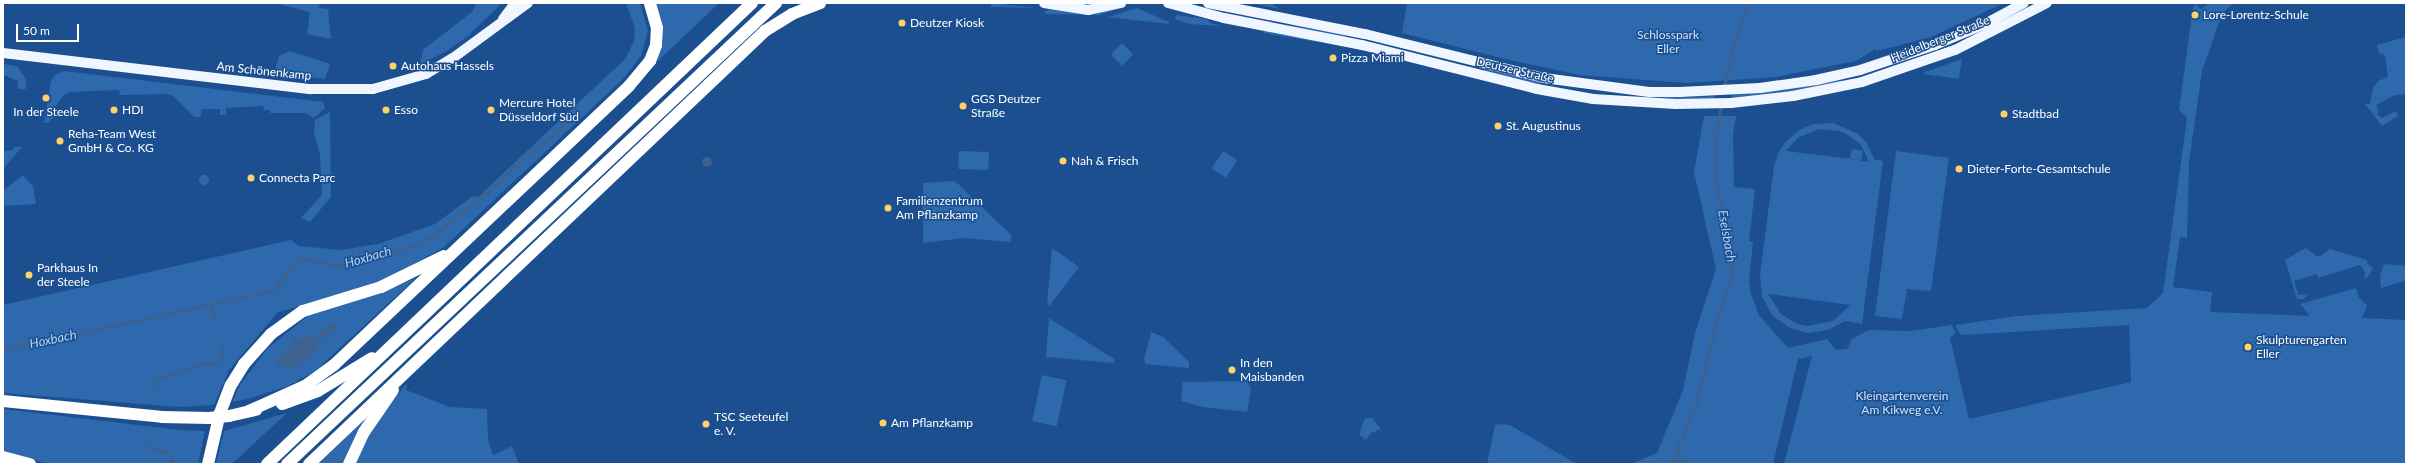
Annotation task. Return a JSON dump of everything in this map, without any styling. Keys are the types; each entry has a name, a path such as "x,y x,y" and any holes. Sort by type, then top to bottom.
{"highway":[{"path":"249,411 290,394 325,372 471,236 641,73 650,60 656,44 657,28 650,3"},
{"path":"266,464 752,3"},
{"path":"287,464 776,3"},
{"path":"765,31 780,3"},
{"path":"309,464 765,31 792,14 820,3"},
{"path":"208,464 220,413 231,385 244,364 271,334 303,311 381,287 409,275 471,236"},
{"path":"3,401 162,417 209,418 229,416 304,398 387,350"},
{"path":"349,464 364,432 409,368"},
{"path":"3,457 30,464"}],"main road":[{"name":"Am Schönenkamp","path":"503,19 515,3"},
{"name":"Am Schönenkamp","path":"3,53 303,89 355,91 400,83 426,74 453,58 503,19 528,3"},
{"path":"1044,3 1088,10 1121,3"},
{"name":"Deutzer Straße","path":"1168,3 1224,18 1362,45 1542,90 1593,99 1647,104 1731,103 1793,96 1862,82"},
{"name":"Deutzer Straße","path":"1208,3 1365,34 1566,82 1648,92 1733,91 1790,85 1860,70"},
{"name":"Heidelberger Straße","path":"1860,70 1935,45 1985,24 2024,3"},
{"name":"Heidelberger Straße","path":"1862,82 1955,50 2047,3"}],"green space":[{"path":"275,3 320,3 319,8 328,9 331,39 307,34 310,12"},
{"path":"476,3 502,3 468,36 445,52 420,64 423,50 473,11"},
{"path":"626,3 640,3 648,31 641,56 623,79 443,248 386,279 277,313 229,370 214,405 180,407 3,393 3,305 291,240 299,246 341,250 378,244 435,224 473,196 478,197 625,59 634,41 635,28"},
{"path":"655,3 719,3 657,62 661,25"},
{"path":"991,3 1036,8 991,7"},
{"path":"1252,3 1270,3 1280,9 1265,6"},
{"name":"Schlosspark Eller","path":"1407,3 2004,3 1931,37 1877,51 1875,49 1856,61 1776,77 1687,83 1579,75 1505,59 1402,33"},
{"name":"Kleingartenverein Am Kikweg e.V.","path":"2209,3 2233,3 2222,14 2202,71 2189,162 2187,238 2180,237 2173,287 2212,292 2210,312 2310,316 2300,304 2356,288 2358,296 2367,306 2362,318 2406,320 2406,464 1784,464 1812,356 1798,359 1773,464 1631,464 1657,453 1683,390 1695,333 1716,269 1694,172 1704,116 1736,116 1733,134 1734,187 1755,189 1749,241 1753,242 1749,281 1751,294 1759,315 1788,348 1827,339 1836,350 1847,349 1852,339 1869,330 1911,331 1952,325 1955,333 1950,338 1969,419 2131,382 2129,325 1961,335 1955,325 2017,316 2147,308 2163,293 2187,118 2179,110 2193,7 2196,4 2201,9"},
{"path":"1128,6 1099,15 1046,14 1044,12 1050,9 1093,13"},
{"path":"1137,8 1169,22 1169,24 1108,17"},
{"path":"1176,15 1206,19 1210,23 1221,26 1189,24 1175,19"},
{"path":"1291,24 1346,34 1345,38 1290,25"},
{"path":"1264,31 1342,46 1263,33"},
{"path":"2406,37 2406,94 2395,95 2376,105 2379,111 2377,114 2382,118 2396,111 2398,116 2382,126 2365,104 2370,104 2373,88 2378,81 2388,77 2385,55 2379,53 2377,45"},
{"path":"1122,43 1133,54 1122,66 1111,54"},
{"path":"290,51 330,64 325,79 274,73 279,56"},
{"path":"1962,59 1959,79 1924,74 1925,72"},
{"path":"3,64 17,66 26,79 26,89 18,89 18,81 4,75 3,82"},
{"path":"1485,69 1541,81 1540,85 1482,71"},
{"path":"64,71 323,102 325,108 314,118 305,113 270,113 270,110 264,110 263,106 226,108 226,115 220,115 220,109 202,109 200,117 194,117 173,96 167,94 120,95 119,90 70,92 63,96 52,111 56,114 55,116 48,123 44,123 51,81 55,75"},
{"path":"1842,78 1843,82 1774,95 1732,99 1732,95"},
{"path":"1655,96 1714,96 1713,100 1676,100"},
{"path":"330,112 331,197 310,222 301,218 322,195 320,154 314,134 315,120"},
{"path":"1833,123 1858,134 1866,142 1875,160 1883,161 1862,324 1845,321 1828,330 1808,333 1790,328 1773,316 1762,297 1760,275 1774,166 1779,152 1786,141 1801,129 1814,124","holes":["1819,129 1839,131 1848,135 1861,145 1869,162 1861,161 1863,151 1852,149 1850,158 1860,160 1786,151 1799,137","1768,294 1850,305 1833,321 1807,326 1797,324 1781,314"]},
{"path":"14,147 22,147 3,169 3,151 13,150"},
{"path":"959,151 989,152 988,170 958,169"},
{"path":"1223,151 1237,160 1226,178 1212,169"},
{"path":"1896,151 1949,158 1931,291 1907,289 1902,319 1875,316"},
{"path":"23,175 33,186 36,204 3,206 3,191"},
{"path":"202,175 206,175 209,180 206,185 202,185 199,182 199,178"},
{"path":"955,181 1011,235 1011,242 963,238 923,243 923,183"},
{"path":"1052,248 1079,267 1050,305 1047,305"},
{"path":"2306,248 2316,256 2321,256 2330,249 2367,260 2367,264 2373,268 2367,278 2364,279 2365,272 2360,265 2318,278 2317,274 2294,281 2298,295 2308,294 2304,299 2297,299 2285,260"},
{"path":"2384,264 2406,266 2406,284 2404,281 2381,288 2380,276"},
{"path":"416,278 315,371 288,386 248,399 232,402 240,385 267,349 309,315 377,294"},
{"path":"1049,318 1114,359 1114,363 1046,357"},
{"path":"1151,332 1163,337 1189,362 1189,368 1146,364 1144,360"},
{"path":"1042,375 1066,380 1057,426 1032,421"},
{"path":"1247,381 1251,389 1247,412 1203,407 1181,401 1183,382"},
{"path":"407,383 406,390 450,407 487,409 488,440 493,455 512,446 519,464 319,464 365,418 377,422"},
{"path":"3,409 180,430 205,431 198,464 48,464 3,451"},
{"path":"287,413 232,464 216,464 224,431"},
{"path":"1365,418 1372,418 1381,429 1371,433 1366,440 1359,435"},
{"path":"1495,425 1510,425 1577,464 1487,464"}],"shaded area":[{"path":"705,157 709,157 711,158 711,166 705,167 702,164 702,160"},
{"path":"334,322 336,325 333,331 316,344 319,349 296,368 278,366 274,361 287,350 295,337 300,340 307,334 311,338"}],"waterway":[{"name":"Eselsbach","path":"1724,87 1734,43 1749,3"},
{"name":"Eselsbach","path":"1671,464 1696,404 1714,330 1733,272 1730,244 1716,182 1716,136 1721,105"},
{"name":"Hoxbach","path":"3,350 272,291 278,286 290,267 304,259 340,266 380,253 414,245 432,236 471,206 534,149 551,138 565,123"},
{"path":"211,304 215,317"},
{"path":"154,390 155,381 161,378 199,364 216,363 221,358 223,346"},
{"path":"149,444 153,449 169,453 174,464"},
{"path":"1677,452 1686,464"}],"place":[{"name":"Lore-Lorentz-Schule","path":"2195,15"},
{"name":"Deutzer Kiosk","path":"902,23"},
{"name":"Pizza Miami","path":"1333,58"},
{"name":"Autohaus Hassels","path":"393,66"},
{"name":"In der Steele","path":"46,98"},
{"name":"GGS Deutzer Straße","path":"963,106"},
{"name":"HDI","path":"114,110"},
{"name":"Esso","path":"386,110"},
{"name":"Mercure Hotel Düsseldorf Süd","path":"491,110"},
{"name":"Stadtbad","path":"2004,114"},
{"name":"St. Augustinus","path":"1498,126"},
{"name":"Reha-Team West GmbH & Co. KG","path":"60,141"},
{"name":"Nah & Frisch","path":"1063,161"},
{"name":"Dieter-Forte-Gesamtschule","path":"1959,169"},
{"name":"Connecta Parc","path":"251,178"},
{"name":"Familienzentrum Am Pflanzkamp","path":"888,208"},
{"name":"Parkhaus In der Steele","path":"29,275"},
{"name":"Skulpturengarten Eller","path":"2248,347"},
{"name":"In den Maisbanden","path":"1232,370"},
{"name":"Am Pflanzkamp","path":"883,423"},
{"name":"TSC Seeteufel e. V.","path":"706,424"}]}
